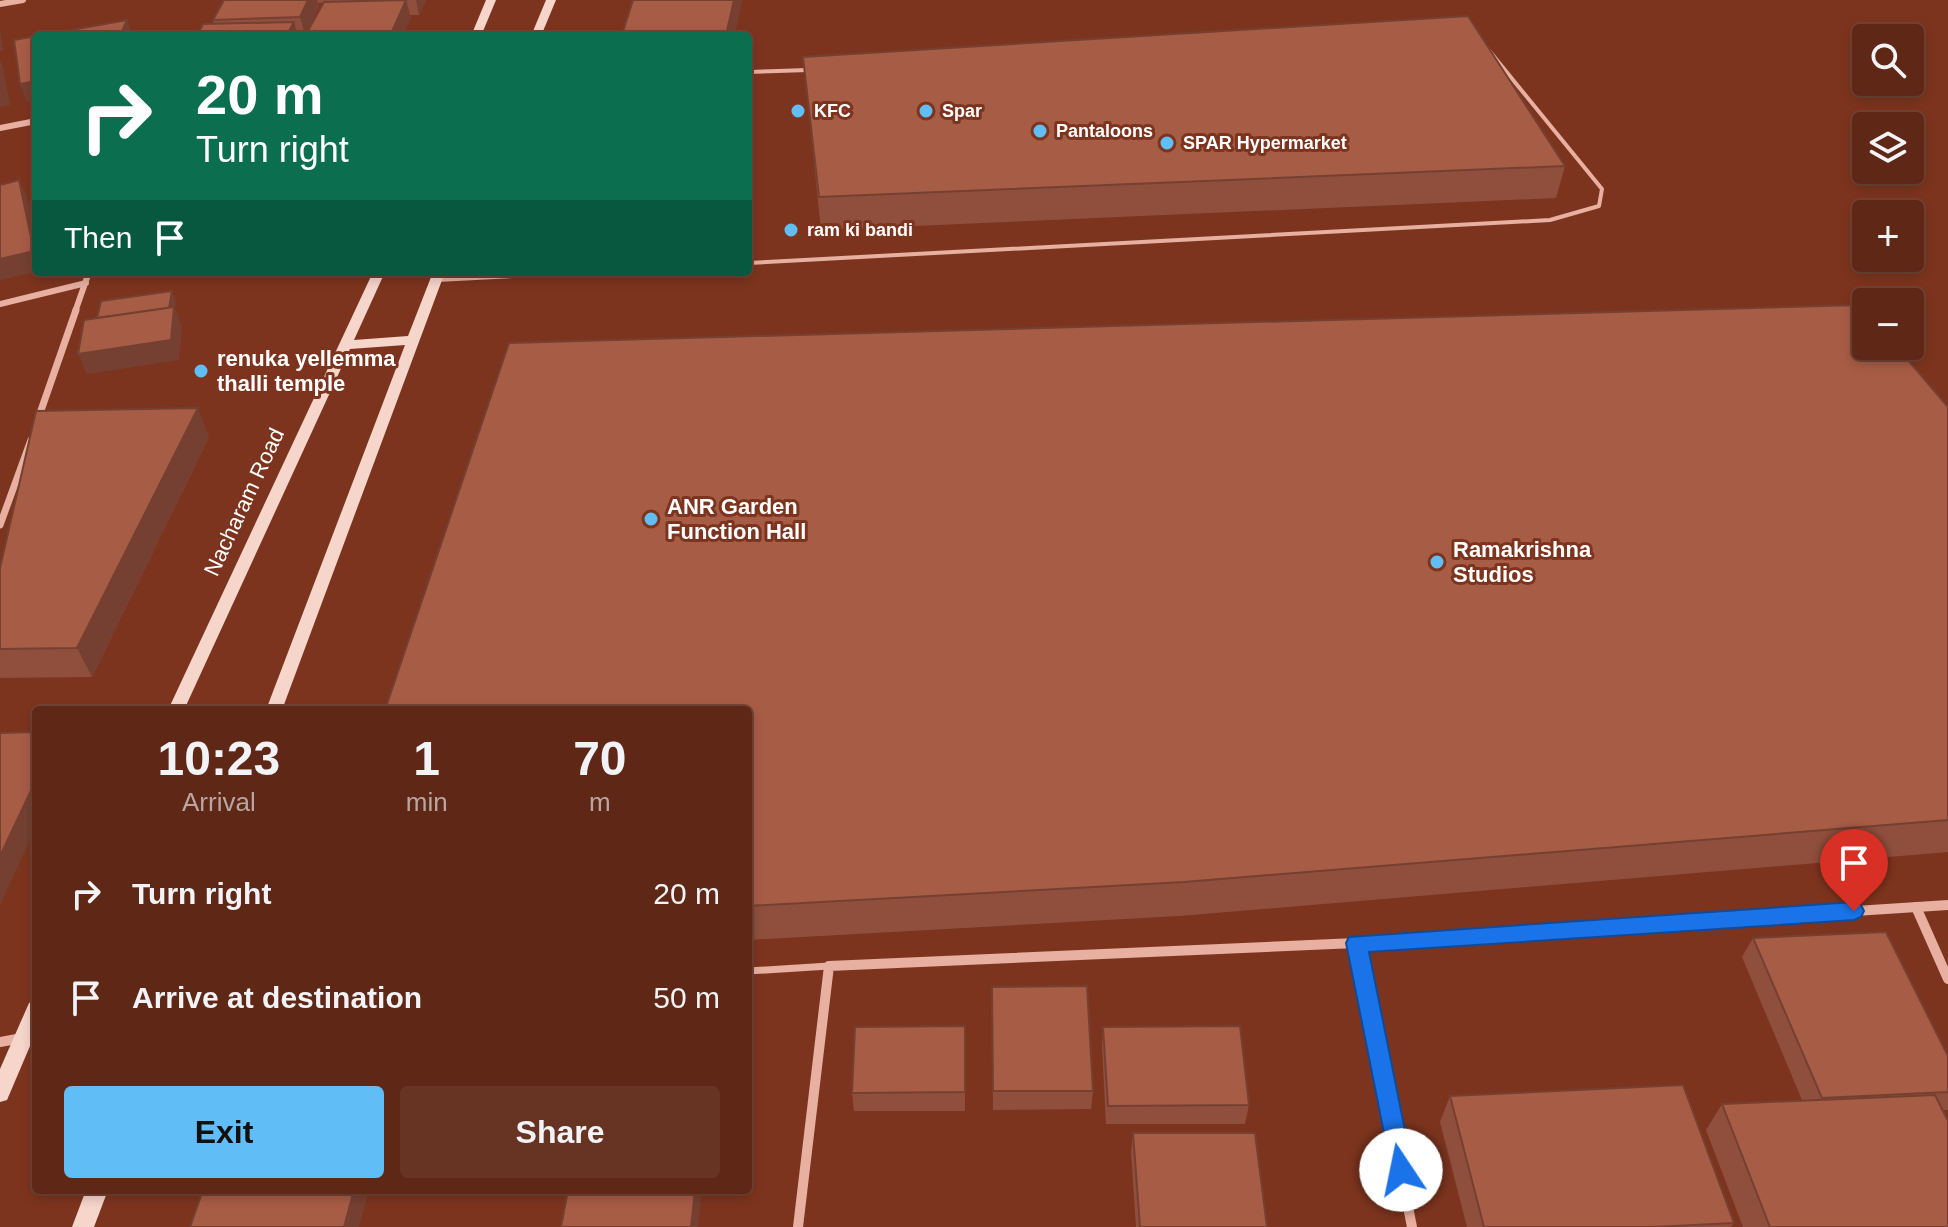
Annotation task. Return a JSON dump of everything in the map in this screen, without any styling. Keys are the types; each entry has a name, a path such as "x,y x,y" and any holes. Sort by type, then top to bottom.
{"main road":[{"path":"478,32 491,0"},
{"path":"538,32 551,0"},
{"name":"Nacharam Road","path":"178,706 377,276"},
{"path":"276,706 437,276"},
{"path":"346,345 413,340"},
{"path":"0,1093 32,1017"},
{"path":"83,1227 95,1194"}],"street":[{"path":"0,4 23,0"},
{"path":"0,128 32,122"},
{"path":"37,421 88,276"},
{"path":"0,304 86,283"},
{"path":"0,525 32,436"},
{"path":"798,1227 829,966 1356,943 1948,905"},
{"path":"1916,907 1948,979"},
{"path":"1356,943 1412,1227"},
{"path":"0,1042 22,1038"}],"lane":[{"path":"752,263 1550,220 1599,206 1602,189 1495,54 1484,46"},
{"path":"752,72 823,69"},
{"path":"752,971 829,966"}],"building":[{"path":"224,0 308,0 300,17 213,20"},
{"path":"406,0 392,32 307,32 324,2"},
{"path":"633,0 734,0 727,32 623,32"},
{"name":"SPAR Hypermarket","path":"1468,16 1565,166 819,197 803,57"},
{"path":"127,20 122,32 60,32"},
{"path":"294,22 288,32 199,32 203,24"},
{"path":"32,37 32,82 20,84 14,40"},
{"path":"19,180 32,251 0,259 0,185"},
{"path":"172,291 169,308 97,318 101,301"},
{"name":"Ramakrishna Studios","path":"1852,305 1852,360 1908,360 1948,407 1948,820 1184,882 752,906 752,706 386,706 509,343"},
{"path":"174,307 171,340 78,354 84,320"},
{"path":"198,408 77,648 0,649 0,568 36,411"},
{"path":"32,732 32,788 0,856 0,733"},
{"path":"1886,932 1948,1056 1948,1092 1822,1098 1753,938"},
{"path":"1087,986 1093,1091 993,1091 992,987"},
{"path":"965,1026 965,1092 852,1093 855,1027"},
{"path":"1240,1026 1249,1105 1108,1106 1103,1027"},
{"path":"1683,1085 1734,1223 1653,1227 1484,1227 1450,1096"},
{"path":"1935,1095 1948,1121 1948,1227 1770,1227 1722,1104"},
{"path":"1133,1133 1255,1133 1267,1227 1140,1227"},
{"path":"202,1194 353,1194 344,1227 190,1227"},
{"path":"567,1194 695,1194 691,1227 561,1227"}],"place":[{"name":"KFC","path":"798,111"},
{"name":"Spar","path":"926,111"},
{"name":"Pantaloons","path":"1040,131"},
{"name":"SPAR Hypermarket","path":"1167,143"},
{"name":"ram ki bandi","path":"791,230"},
{"name":"renuka yellemma thalli temple","path":"201,371"},
{"name":"ANR Garden Function Hall","path":"651,519"},
{"name":"Ramakrishna Studios","path":"1437,562"}],"route":[{"path":"1401,1170 1356,943 1854,911"}]}
